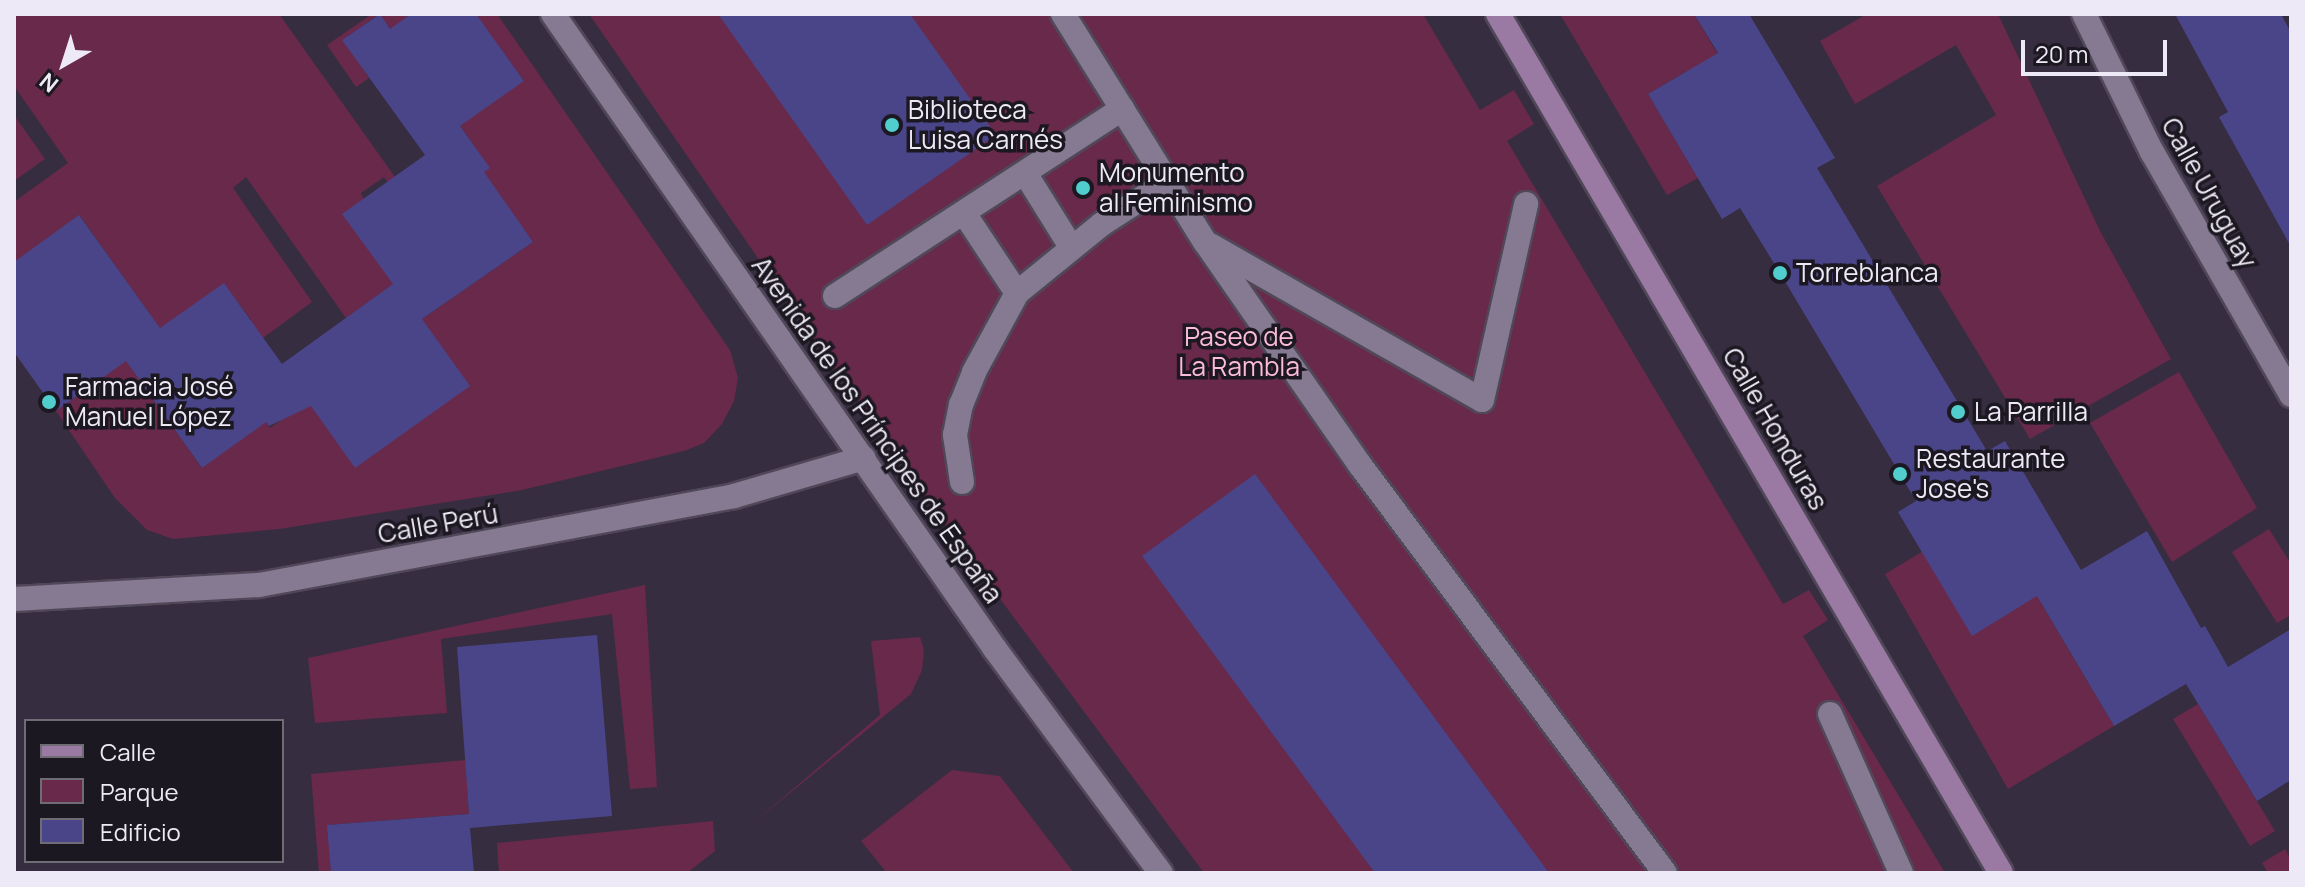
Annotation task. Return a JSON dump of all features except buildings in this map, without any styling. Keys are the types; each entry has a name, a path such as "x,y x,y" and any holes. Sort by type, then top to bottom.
{"street":[{"name":"Avenida de los Príncipes de España","path":"553,14 995,649 1161,873"},
{"path":"1063,14 1205,242 1360,465 1665,873"},
{"name":"Calle Honduras","path":"1498,14 2001,873"},
{"name":"Calle Uruguay","path":"2084,14 2152,152 2291,395"},
{"path":"835,296 1122,109"},
{"path":"1025,173 1071,247"},
{"path":"962,482 955,435 961,405 974,372 1017,293 1071,247 1167,182"},
{"path":"1205,242 1482,400 1526,204"},
{"path":"964,213 1017,293"},
{"name":"Calle Perú","path":"14,599 259,585 734,496 864,458"},
{"path":"1830,714 1901,873"}],"green space":[{"path":"14,14 279,14 395,177 388,183 384,177 361,193 399,280 346,318 246,177 233,188 312,302 245,351 251,320 224,284 174,348 80,216 42,242 14,272 14,202 68,163 14,86"},
{"path":"372,14 379,14 343,40 369,78 356,87 327,45"},
{"path":"379,14 420,14 390,29"},
{"path":"471,14 497,14 730,350 738,378 734,401 722,424 704,443 684,451 522,490 279,529 173,539 147,530 115,498 56,411 94,384 122,355 201,467 239,441 259,412 270,428 315,396 355,467 469,386 444,350 415,324 533,242 482,173 489,168 452,114 524,81 497,44 485,51"},
{"name":"Paseo de La Rambla","path":"589,14 1423,14 1480,110 1514,90 1534,124 1507,141 1783,604 1809,590 1828,620 1803,636 1945,873 1204,873 908,475"},
{"path":"1560,14 1694,14 1723,63 1687,71 1648,94 1698,178 1667,195"},
{"path":"1867,14 1998,14 2100,231 2171,359 2030,439 1877,186 1996,115 1956,45 1855,104 1820,41"},
{"path":"14,115 45,159 14,181"},
{"path":"2179,372 2257,508 2172,562 2090,423"},
{"path":"2269,529 2291,564 2291,615 2277,623 2232,552"},
{"path":"1935,544 2036,584 2041,603 2114,726 2008,789 1885,574"},
{"path":"645,585 657,787 630,789 612,614 441,639 447,713 315,723 308,658"},
{"path":"920,637 924,650 922,670 911,694 752,824 880,715 871,641"},
{"path":"2198,704 2275,831 2250,846 2173,719"},
{"path":"466,760 469,814 328,825 331,873 319,873 311,774"},
{"path":"952,770 1000,776 1074,873 887,873 861,841"},
{"path":"713,821 715,851 687,873 499,873 497,843"},
{"path":"2285,849 2291,860 2291,873 2268,873 2262,863"}],"place":[{"name":"Biblioteca Luisa Carnés","path":"892,125"},
{"name":"Monumento al Feminismo","path":"1083,188"},
{"name":"Torreblanca","path":"1780,273"},
{"name":"Farmacia José Manuel López","path":"49,402"},
{"name":"La Parrilla","path":"1958,412"},
{"name":"Restaurante Jose's","path":"1900,474"}]}
